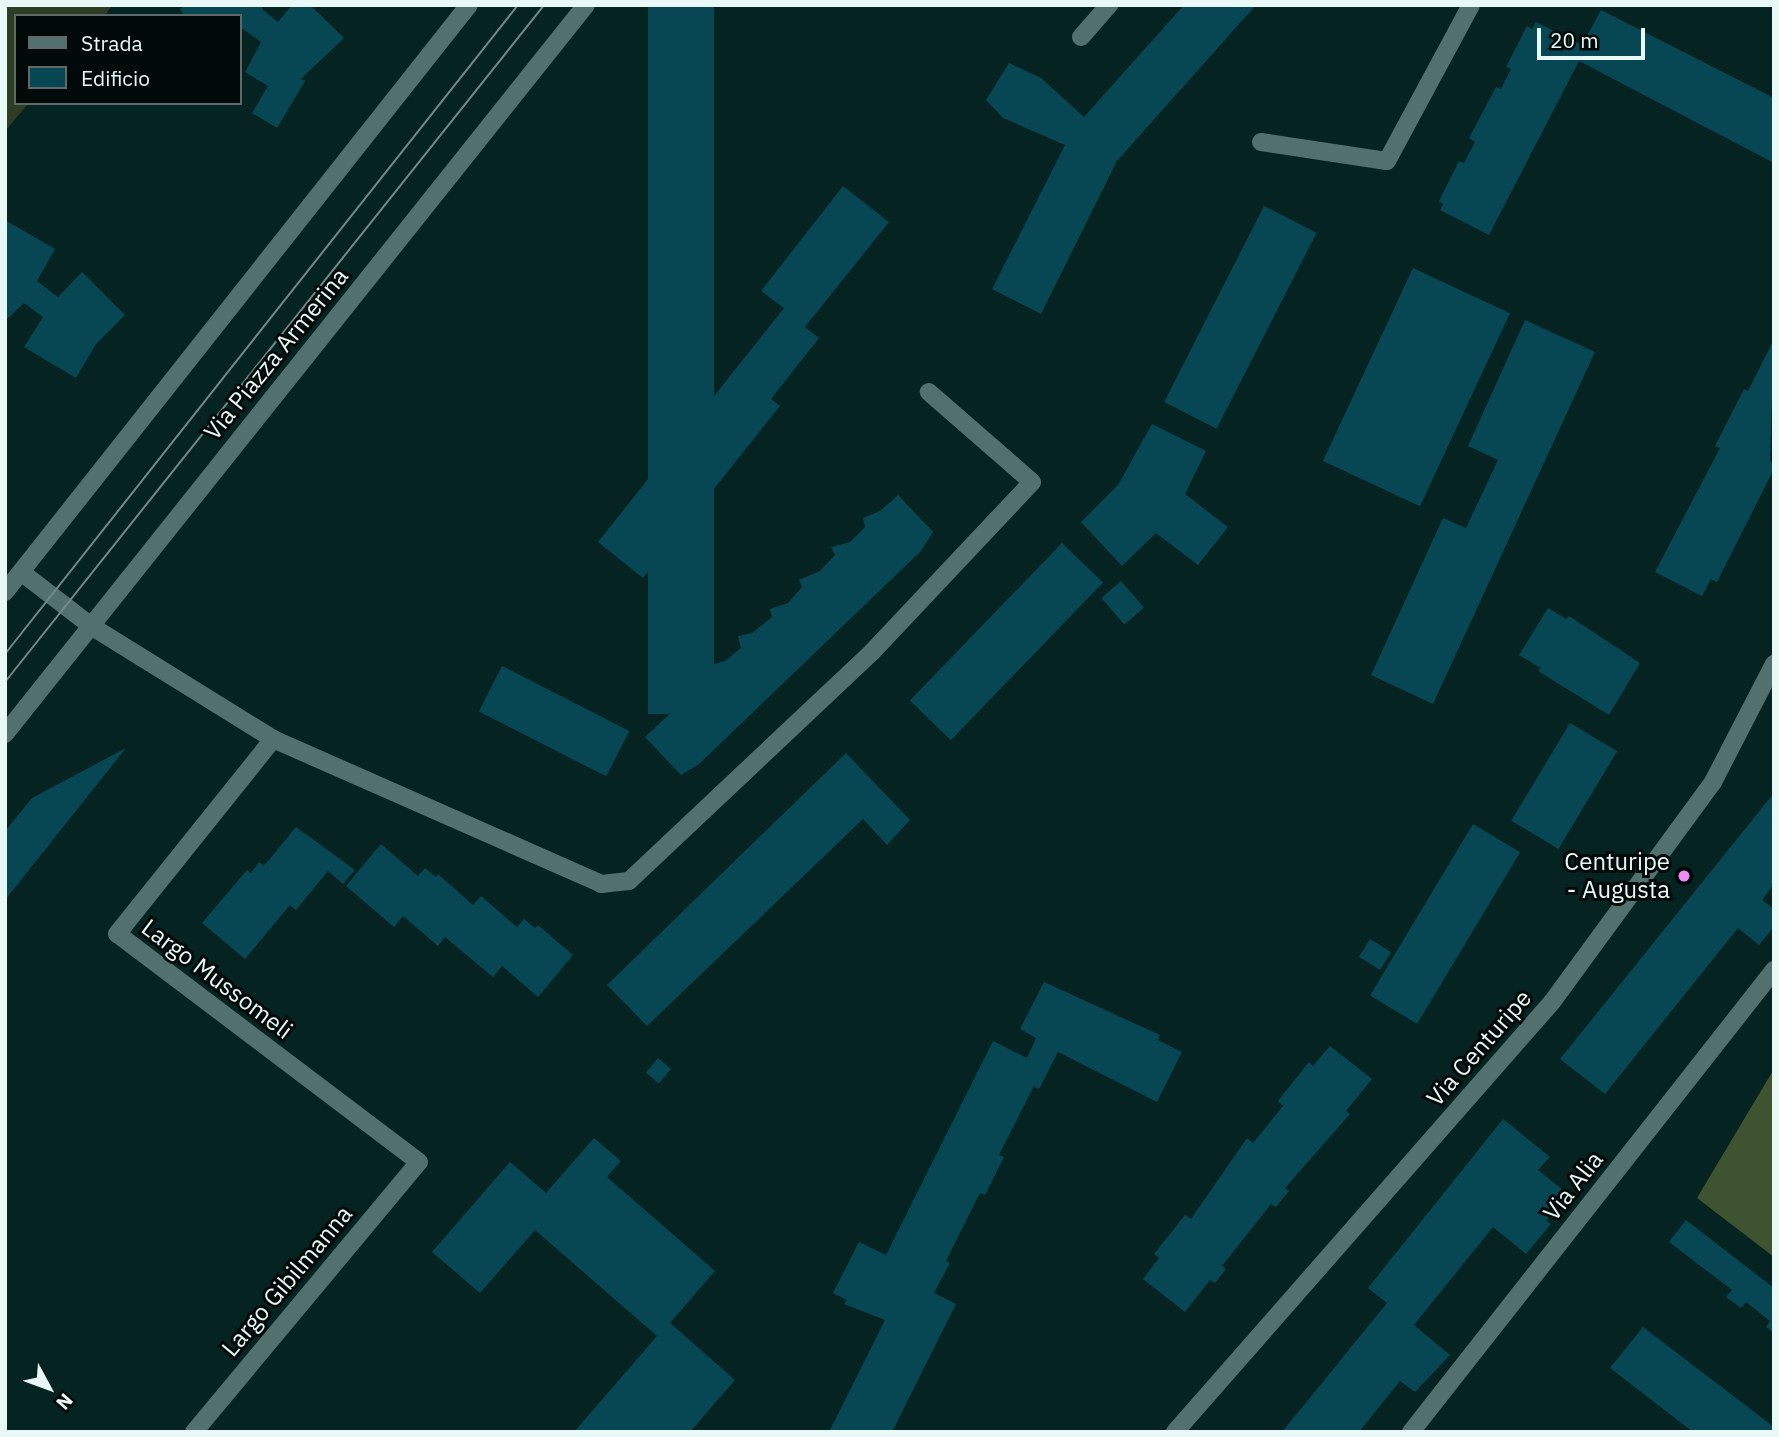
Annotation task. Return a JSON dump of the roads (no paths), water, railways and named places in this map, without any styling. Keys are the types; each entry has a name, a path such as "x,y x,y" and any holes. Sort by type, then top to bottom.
{"street":[{"path":"5,592 469,5"},
{"name":"Via Piazza Armerina","path":"5,734 586,5"},
{"path":"1081,37 1110,5"},
{"path":"1261,142 1387,161 1471,5"},
{"path":"21,572 91,626 273,739 601,884 629,881 872,652 1032,482 929,392"},
{"name":"Via Centuripe","path":"1175,1432 1552,1002 1713,782 1774,664"},
{"name":"Largo Mussomeli","path":"273,739 117,934 419,1162"},
{"name":"Via Alia","path":"1412,1432 1774,970"},
{"name":"Largo Gibilmanna","path":"194,1432 419,1162"}],"tram line":[{"path":"5,654 518,5"},
{"path":"5,682 544,5"}],"place":[{"name":"Centuripe - Augusta","path":"1684,876"}]}
